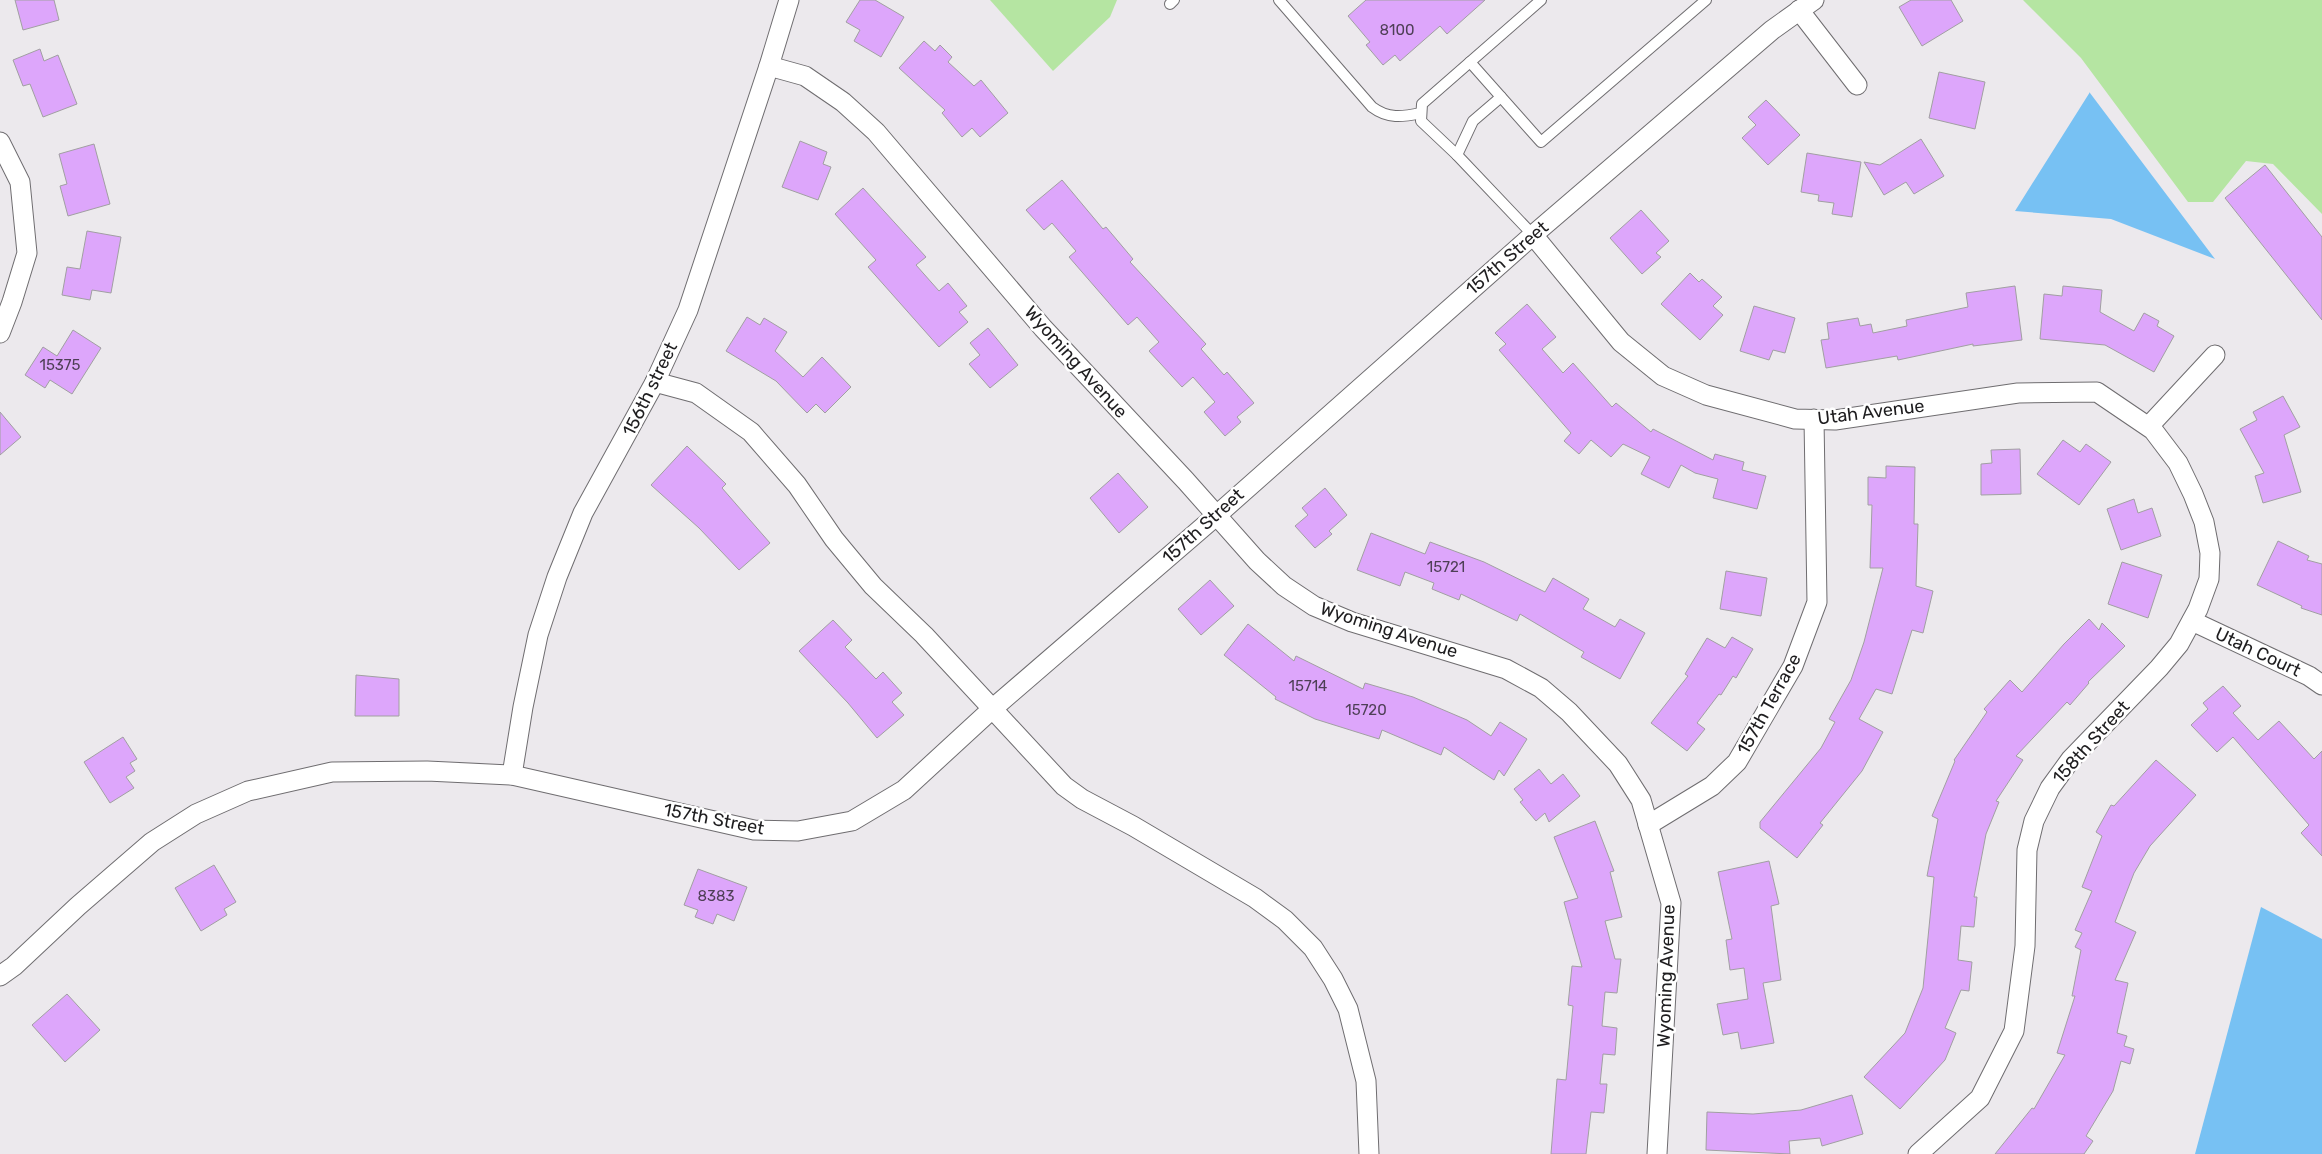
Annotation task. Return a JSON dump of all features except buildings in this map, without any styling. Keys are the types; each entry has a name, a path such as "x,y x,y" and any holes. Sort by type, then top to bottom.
{"street":[{"name":"156th street","path":"512,776 538,635 557,577 584,513 655,382 688,310 789,0"},
{"path":"1807,5 1856,86"},
{"name":"157th Street","path":"0,976 14,966 78,906 152,842 196,814 248,792 332,772 427,771 512,776 754,830 798,831 852,821 904,790 992,710 1533,235 1772,30 1807,5"},
{"name":"Wyoming Avenue","path":"769,66 805,76 843,102 876,132 1043,328 1216,514 1257,561 1284,586 1314,606 1352,622 1506,669 1541,688 1569,712 1618,764 1641,800 1671,902 1657,1154"},
{"path":"0,142 20,182 27,253 0,333"},
{"name":"Utah Avenue","path":"1533,235 1621,342 1663,376 1706,395 1795,419 1835,420 2018,393 2097,392 2149,426"},
{"path":"2149,426 2214,355"},
{"path":"655,382 696,393 750,432 797,485 834,539 873,586 924,634 1064,786 1082,799 1133,826 1255,898 1277,914 1313,948 1333,979 1348,1009 1366,1081 1369,1154"},
{"name":"157th Terrace","path":"1648,825 1712,786 1737,762 1793,666 1816,602 1814,420"},
{"name":"158th Street","path":"1918,1154 1980,1098 2014,1031 2025,946 2027,850 2034,821 2050,788 2071,759 2159,668 2179,644 2198,609 2208,579 2210,553 2204,522 2178,463 2149,426"},
{"name":"Utah Court","path":"2192,621 2309,676 2322,685"}],"lane":[{"path":"1279,0 1378,112 1393,117 1421,113"},
{"path":"1533,235 1457,155 1420,121 1422,104 1541,0"},
{"path":"1470,62 1541,142 1706,0"},
{"path":"1457,155 1473,121 1501,97"}],"green space":[{"path":"990,0 1117,0 1110,17 1053,71"},
{"path":"2023,0 2322,0 2322,214 2273,164 2246,161 2213,202 2188,202 2081,58"}],"water":[{"path":"2090,92 2215,259 2111,219 2015,211"},
{"path":"2261,907 2322,939 2322,1154 2195,1154"}]}
